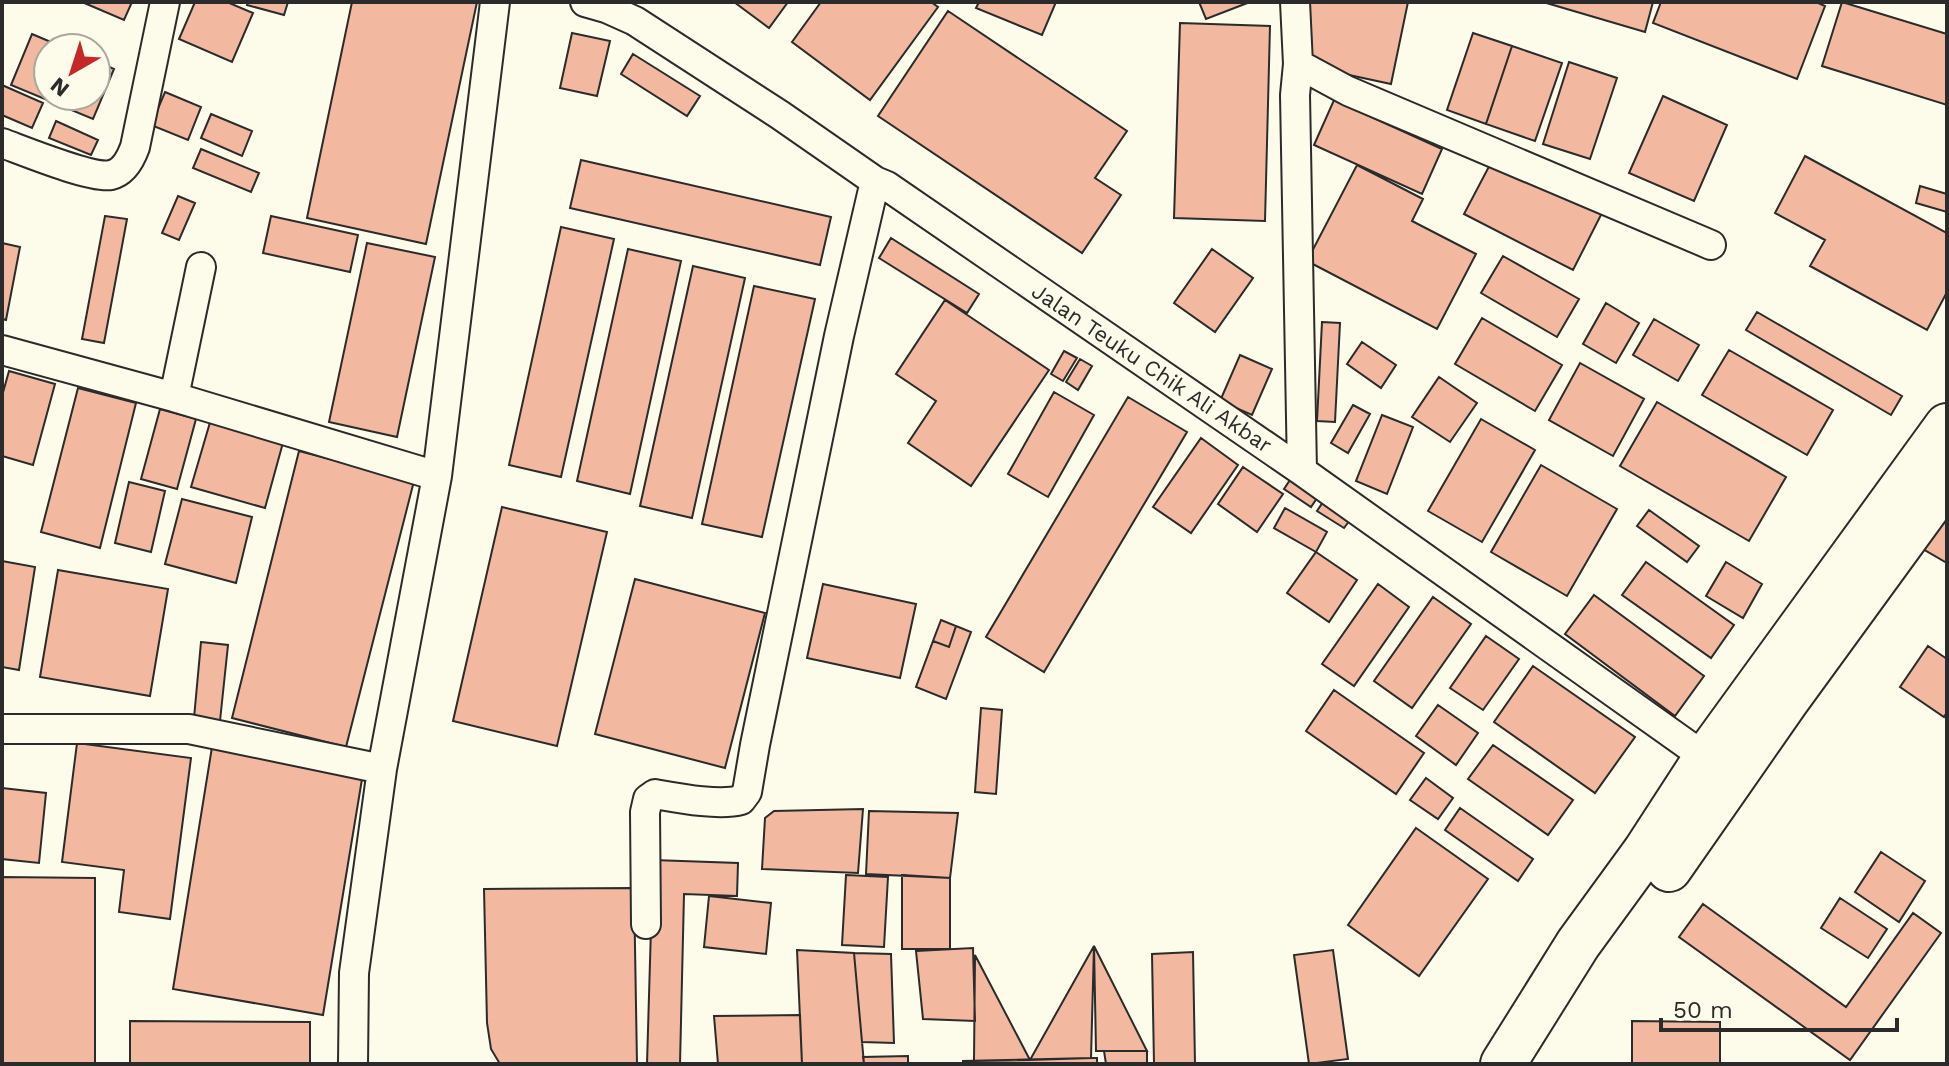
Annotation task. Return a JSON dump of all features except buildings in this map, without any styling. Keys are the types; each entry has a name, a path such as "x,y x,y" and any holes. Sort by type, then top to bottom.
{"main road":[{"path":"1503,1064 1578,944 1645,852 1706,758 1947,426"},
{"path":"1539,1064 1586,983 1947,480"}],"street":[{"path":"2,143 96,174 109,176 124,167 135,147 165,2"},
{"path":"353,1064 354,973 382,769 437,476 495,2"},
{"name":"Jalan Teuku Chik Ali Akbar","path":"585,2 635,21 913,204 1302,471 1706,758"},
{"path":"1295,2 1302,471"},
{"path":"1298,64 1348,91 1711,245"},
{"path":"646,924 645,812 650,796 733,802 741,800 747,792 839,336 875,181"},
{"path":"174,397 201,267"},
{"path":"2,350 174,397 437,476"},
{"path":"2,729 189,729 382,769"}]}
